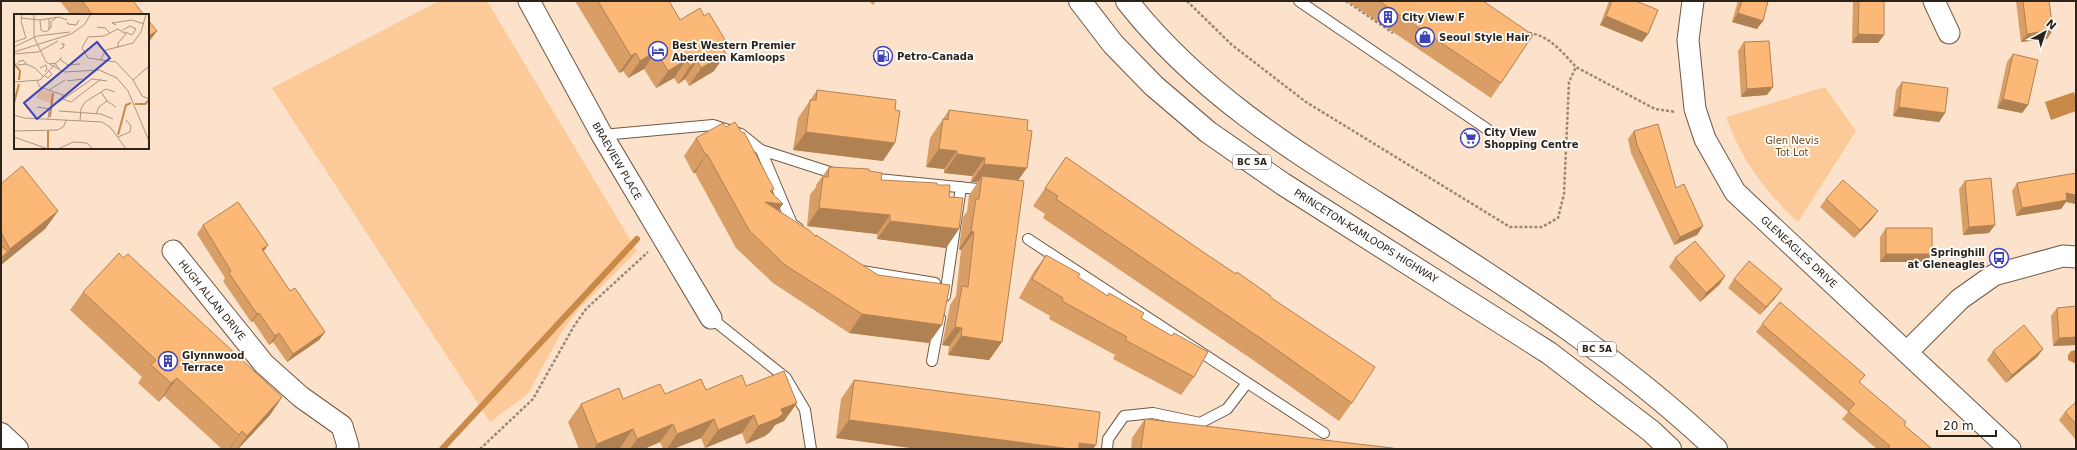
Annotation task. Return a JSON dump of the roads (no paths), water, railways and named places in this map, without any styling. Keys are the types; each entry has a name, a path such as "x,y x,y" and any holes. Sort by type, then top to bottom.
{"main road":[{"name":"PRINCETON-KAMLOOPS HIGHWAY","path":"1080,1 1118,49 1154,86 1208,132 1284,184 1549,353 1651,431 1670,449"},
{"name":"BC 5A","path":"1127,1 1143,21 1180,60 1231,106 1302,155 1576,333 1678,412 1716,449"},
{"path":"1,434 17,449"}],"street":[{"name":"BRAEVIEW PLACE","path":"529,1 602,135 711,318"},
{"name":"GLENEAGLES DRIVE","path":"1693,1 1688,40 1695,109 1705,139 1735,192 2010,449"},
{"path":"1934,1 1949,33"},
{"name":"HUGH ALLAN DRIVE","path":"173,252 264,364 301,397 342,426 348,446 347,449"},
{"path":"1906,352 1960,299 1994,275 2063,256 2076,257"}],"lane":[{"path":"1299,1 1487,129"},
{"path":"602,135 713,125 742,134 761,150 834,174 1001,191"},
{"path":"761,150 792,224 804,232"},
{"path":"932,361 947,285 961,187"},
{"path":"1028,239 1324,434"},
{"path":"852,266 858,270 947,285"},
{"path":"711,318 786,378 805,410 811,449"},
{"path":"1107,449 1108,440 1124,416 1153,413 1200,423 1227,409 1247,383"}],"waterway":[{"path":"442,449 637,239"}],"place":[{"name":"City View F","path":"1388,17"},
{"name":"Seoul Style Hair","path":"1425,37"},
{"name":"Best Western Premier Aberdeen Kamloops","path":"658,51"},
{"name":"Petro-Canada","path":"883,56"},
{"name":"City View Shopping Centre","path":"1470,138"},
{"name":"Springhill at Gleneagles","path":"1999,258"},
{"name":"Glynnwood Terrace","path":"168,361"}],"park label":[{"name":"Glen Nevis Tot Lot","path":"1792,146"}]}
